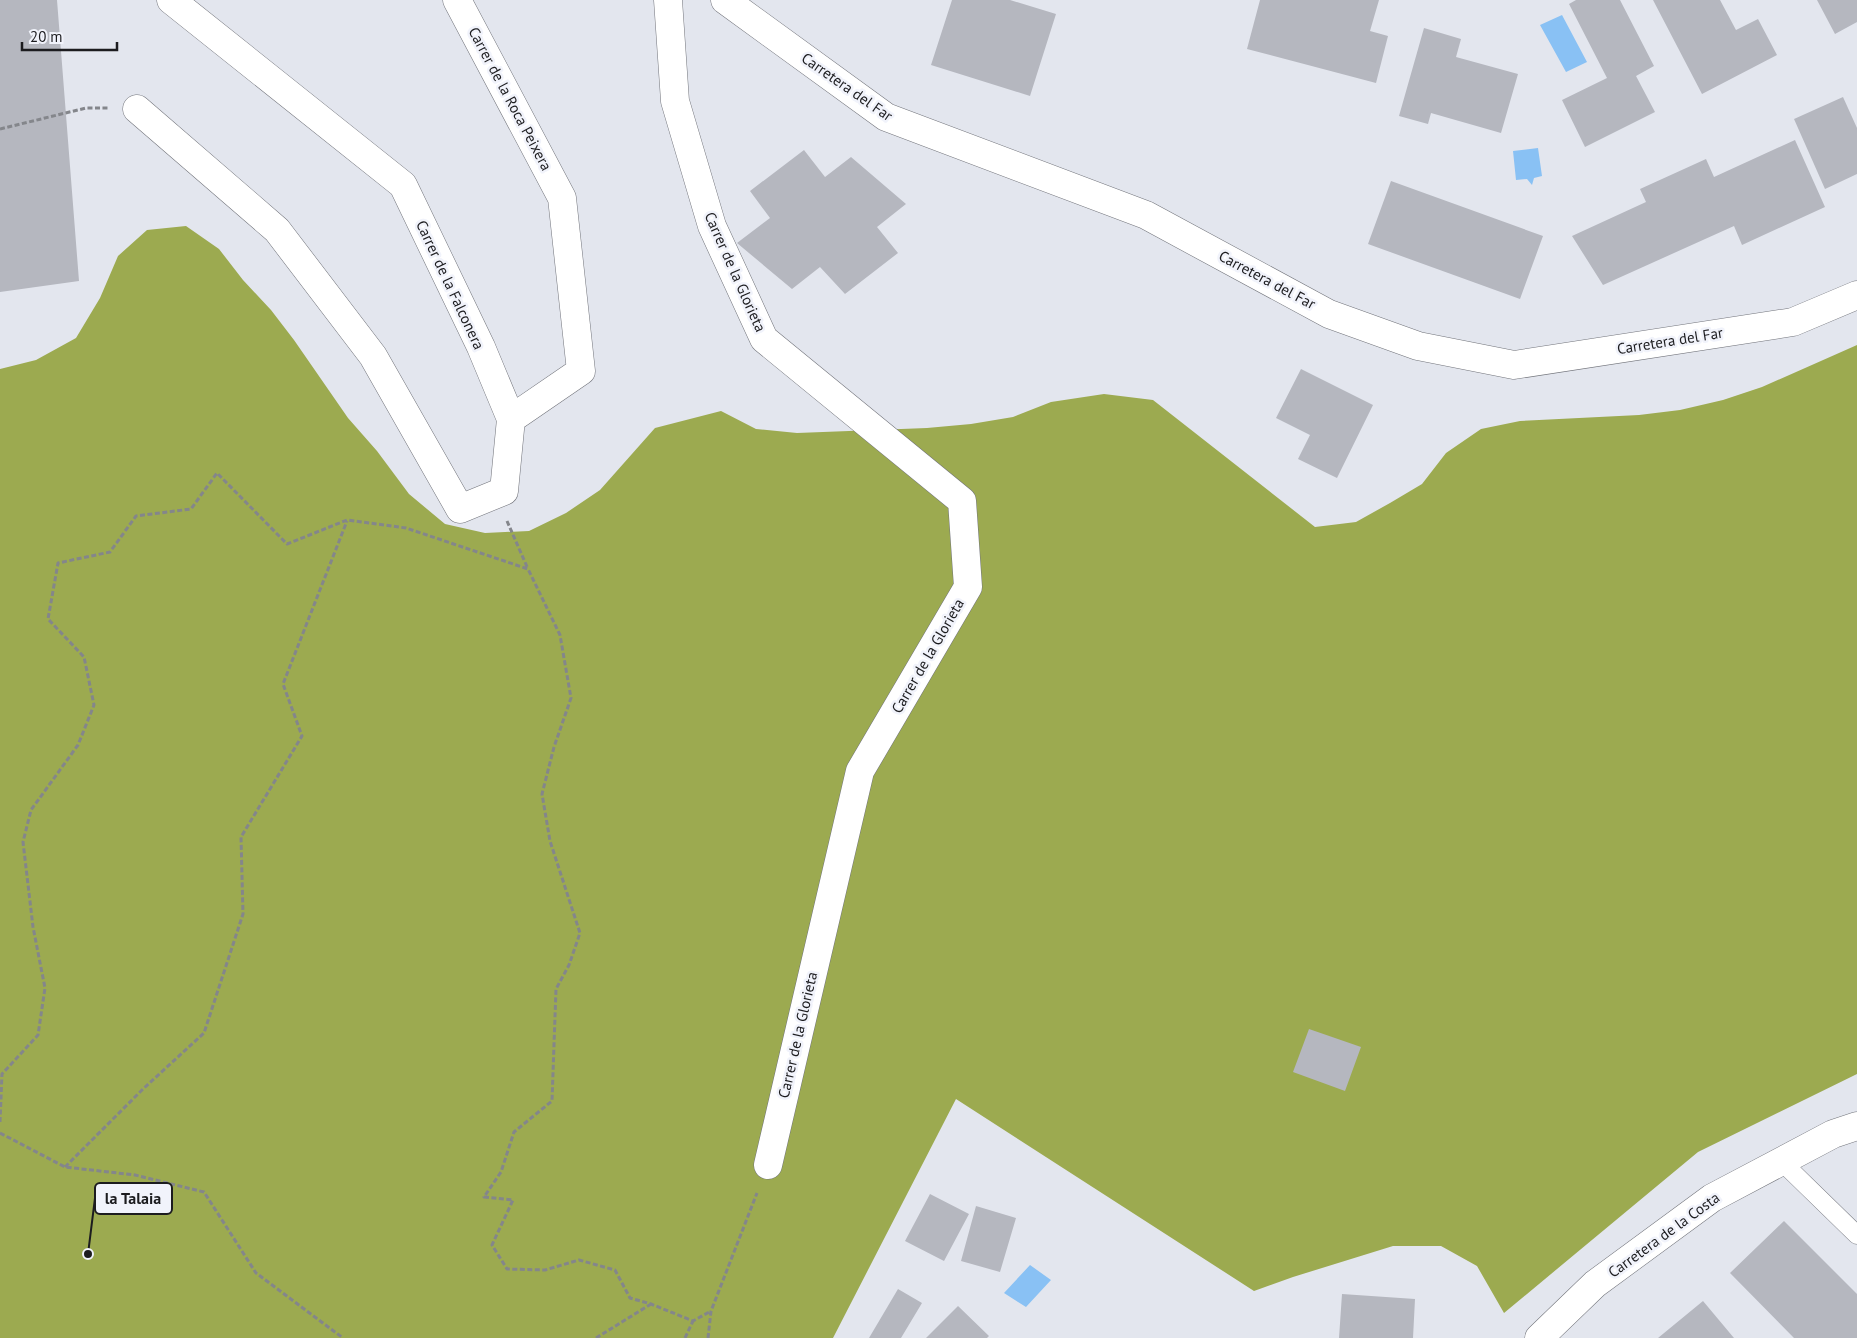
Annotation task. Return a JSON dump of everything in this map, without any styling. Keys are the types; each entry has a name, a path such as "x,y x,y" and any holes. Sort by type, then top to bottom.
{"street":[{"name":"Carrer de la Falconera","path":"171,0 403,185 481,347 511,419"},
{"name":"Carrer de la Roca Peixera","path":"457,0 562,198 581,371 511,419"},
{"name":"Carrer de la Glorieta","path":"668,0 678,110 712,226 764,339 962,500 968,587 860,771 768,1165"},
{"name":"Carretera del Far","path":"725,0 886,117 1146,215 1329,314 1418,346 1514,364 1793,322 1857,295"},
{"path":"137,109 277,230 373,356 460,509 504,491 511,419"},
{"name":"Carretera de la Costa","path":"1539,1338 1596,1284 1704,1204 1832,1134 1857,1126"}],"lane":[{"path":"1781,1161 1857,1235"}],"path":[{"path":"0,129 86,108 137,109"},
{"path":"0,1122 2,1074 38,1034 45,988 33,928 23,842 31,810 78,744 94,706 84,657 48,619 58,563 110,552 136,516 191,508 217,473 287,544 347,520 406,528 528,569"},
{"path":"504,491 506,519 560,635 571,698 554,748 542,794 550,841 580,933 569,965 556,989 552,1101 514,1132 501,1172 484,1197 513,1200 492,1244 507,1269 545,1270 579,1260 615,1270 630,1298 651,1304 692,1321"},
{"path":"65,1167 143,1089 204,1033 243,914 241,837 302,736 283,684 347,520"},
{"path":"0,1133 65,1167 135,1176 204,1192 256,1273 343,1338"},
{"path":"708,1338 711,1311 768,1165"},
{"path":"596,1338 651,1304"},
{"path":"685,1338 692,1321 711,1311"}],"green space":[{"path":"186,226 219,249 243,280 271,310 348,418 377,451 409,494 445,524 485,533 529,531 566,513 600,490 655,428 721,411 756,429 797,433 927,428 971,424 1013,417 1051,402 1104,394 1153,400 1315,527 1356,522 1422,484 1446,453 1481,429 1520,421 1639,415 1680,410 1723,400 1762,387 1857,345 1857,1074 1698,1152 1504,1313 1477,1266 1441,1246 1393,1246 1254,1291 956,1099 833,1338 0,1338 0,369 36,360 76,338 100,298 118,256 147,230"}],"water":[{"path":"1562,15 1587,62 1566,72 1540,25"},
{"path":"1538,148 1542,176 1534,178 1532,185 1527,179 1516,180 1513,151"},
{"path":"1030,1265 1051,1280 1026,1307 1004,1293"}],"building":[{"path":"0,0 57,0 79,281 0,292"},
{"path":"952,0 1010,0 1056,14 1030,96 931,65"},
{"path":"1260,0 1379,0 1370,31 1388,36 1376,83 1247,49"},
{"path":"1576,0 1620,0 1654,66 1636,76 1655,112 1585,147 1562,100 1607,78 1569,4"},
{"path":"1653,0 1720,0 1736,30 1758,19 1777,55 1702,94"},
{"path":"1817,0 1857,0 1857,22 1835,34"},
{"path":"1424,28 1461,39 1456,57 1518,74 1501,133 1431,113 1428,124 1399,116"},
{"path":"1843,97 1857,128 1857,174 1825,189 1794,119"},
{"path":"1795,140 1825,207 1742,245 1734,226 1603,285 1572,236 1646,202 1640,189 1706,159 1714,177"},
{"path":"804,150 825,177 851,157 906,204 877,227 898,253 845,294 820,267 792,289 737,243 770,218 750,191"},
{"path":"1391,181 1543,236 1520,299 1368,244"},
{"path":"1301,369 1373,405 1337,478 1298,459 1310,435 1276,418"},
{"path":"1309,1029 1361,1047 1345,1091 1293,1072"},
{"path":"930,1194 969,1214 944,1261 905,1241"},
{"path":"976,1206 1016,1218 1000,1272 961,1261"},
{"path":"1784,1221 1857,1294 1857,1338 1794,1338 1730,1273"},
{"path":"898,1289 922,1303 901,1338 869,1338"},
{"path":"1342,1294 1415,1299 1413,1338 1339,1338"},
{"path":"1703,1301 1734,1338 1658,1338"},
{"path":"958,1306 989,1336 987,1338 926,1338"}],"place":[{"name":"la Talaia","path":"88,1254"}]}
